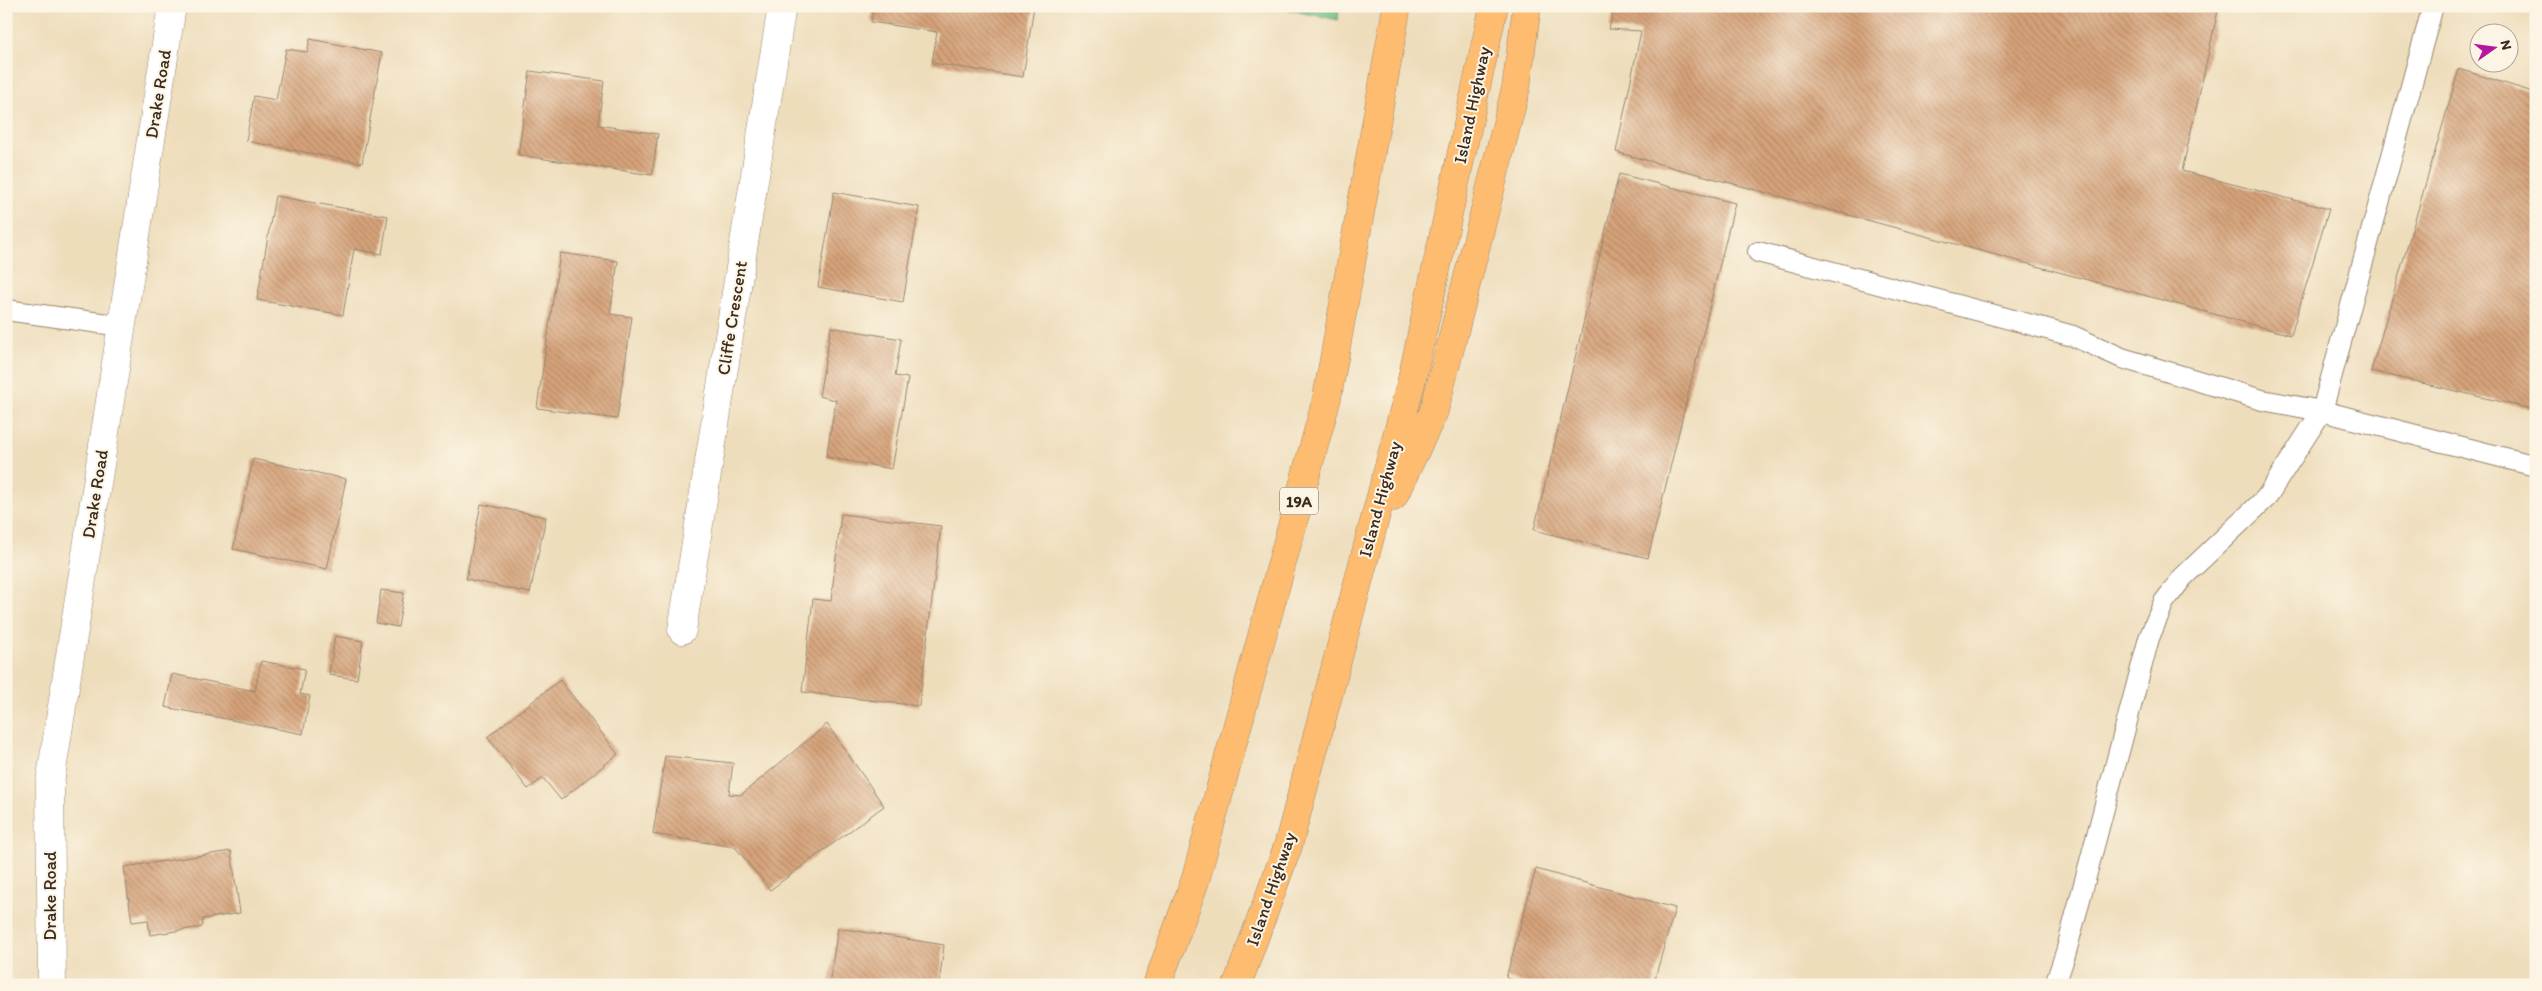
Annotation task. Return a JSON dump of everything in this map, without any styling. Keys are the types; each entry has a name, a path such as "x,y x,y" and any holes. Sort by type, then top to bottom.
{"main road":[{"name":"19A","path":"1156,985 1196,881 1327,398 1397,6"},
{"name":"Island Highway","path":"1237,985 1288,846 1411,383 1494,6"},
{"path":"1363,562 1434,411 1516,88 1527,6"}],"street":[{"name":"Drake Road","path":"52,985 50,783 172,6"},
{"name":"Cliffe Crescent","path":"682,630 782,6"}],"lane":[{"path":"2055,985 2066,952 2149,638 2164,602 2183,577 2266,498 2322,411 2433,6"},
{"path":"1758,252 2073,336 2122,358 2262,400 2322,411 2536,466"},
{"path":"6,310 122,326"}],"green space":[{"path":"1270,6 1339,6 1338,20"}],"building":[{"path":"873,6 1034,6 1023,77 932,63 937,32 871,22"},
{"path":"1615,6 2219,6 2182,171 2329,209 2291,335 1616,152 1641,31 1609,29"},
{"path":"310,39 382,53 362,163 246,141 254,96 276,100 286,49 307,52"},
{"path":"2459,69 2536,93 2536,410 2371,371"},
{"path":"530,71 604,81 598,125 658,134 652,175 518,155"},
{"path":"1619,174 1735,203 1648,558 1534,530"},
{"path":"834,192 919,207 903,302 818,287"},
{"path":"275,196 388,216 382,254 354,249 343,315 257,300"},
{"path":"560,253 618,261 610,314 632,317 617,419 537,408"},
{"path":"831,327 901,339 895,376 908,378 892,469 826,457 836,400 819,396"},
{"path":"253,459 346,479 327,569 233,549"},
{"path":"481,504 546,517 530,593 466,579"},
{"path":"841,514 941,526 919,706 802,692 813,599 831,601"},
{"path":"381,590 404,593 398,627 376,623"},
{"path":"335,636 363,641 357,679 329,675"},
{"path":"261,661 305,669 300,694 310,696 303,734 165,707 172,674 255,691"},
{"path":"560,680 618,754 561,800 543,778 528,789 487,737"},
{"path":"827,724 884,806 770,890 735,847 653,834 665,756 733,763 729,794 741,795"},
{"path":"231,851 240,913 203,919 202,927 150,935 148,920 132,922 124,867"},
{"path":"1536,869 1675,908 1653,985 1531,985 1506,978"},
{"path":"838,928 944,945 939,985 829,985"}]}
